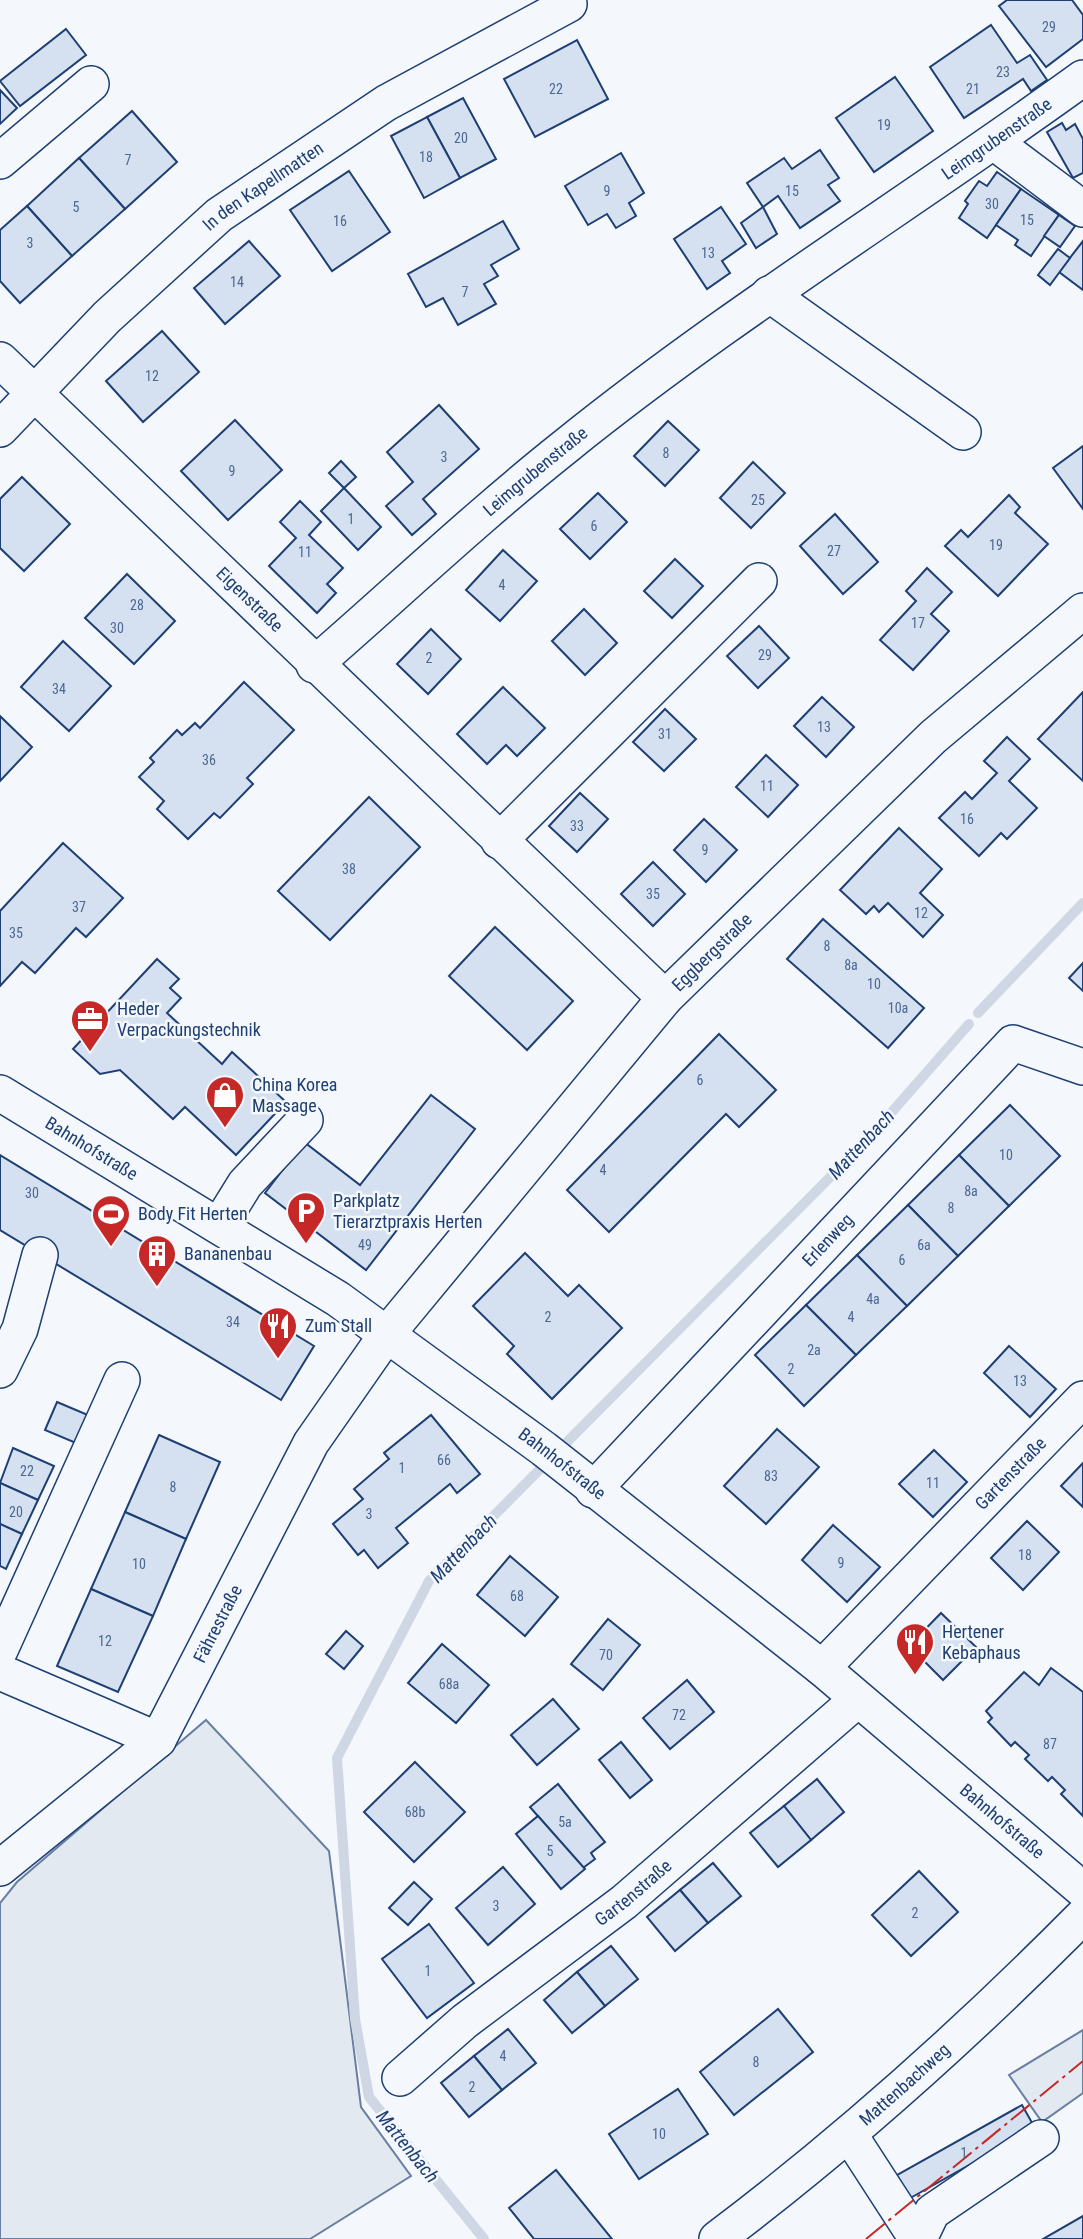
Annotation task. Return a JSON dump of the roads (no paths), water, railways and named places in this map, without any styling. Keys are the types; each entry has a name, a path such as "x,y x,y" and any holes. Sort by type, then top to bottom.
{"street":[{"name":"In den Kapellmatten","path":"0,429 107,317 219,215 386,103 569,4"},
{"name":"Leimgrubenstraße","path":"314,665 565,446 769,294 994,142 1083,78"},
{"path":"0,161 91,84"},
{"path":"994,142 1083,209"},
{"path":"769,294 963,432"},
{"name":"Eigenstraße","path":"0,360 314,665 665,998"},
{"path":"499,841 760,581"},
{"name":"Eggbergstraße","path":"387,1334 665,998 933,737 1083,611"},
{"name":"Erlenweg","path":"584,1483 1013,1043 1083,1067"},
{"name":"Bahnhofstraße","path":"0,1093 338,1299 544,1449 822,1668 1083,1890"},
{"path":"219,1226 245,1184 305,1121"},
{"path":"0,1370 20,1329 40,1255"},
{"name":"Fährestraße","path":"0,1868 158,1740 311,1443 387,1334"},
{"path":"0,1650 122,1380"},
{"name":"Gartenstraße","path":"822,1668 1083,1399"},
{"path":"0,1672 158,1740"},
{"name":"Gartenstraße","path":"400,2078 464,2021 624,1902 857,1700"},
{"name":"Mattenbachweg","path":"717,2239 807,2171 990,2010 1083,1916"},
{"path":"849,2134 918,2239 932,2212 1041,2138"}],"waterway":[{"name":"Mattenbach","path":"978,1013 1083,903"},
{"name":"Mattenbach","path":"484,2239 369,2097 355,2019 337,1758 429,1581 869,1138 969,1024"}],"place":[{"name":"Heder Verpackungstechnik","path":"90,1053"},
{"name":"China Korea Massage","path":"225,1129"},
{"name":"Parkplatz Tierarztpraxis Herten","path":"306,1245"},
{"name":"Body Fit Herten","path":"111,1248"},
{"name":"Bananenbau","path":"157,1288"},
{"name":"Zum Stall","path":"278,1360"},
{"name":"Hertener Kebaphaus","path":"915,1676"}]}
